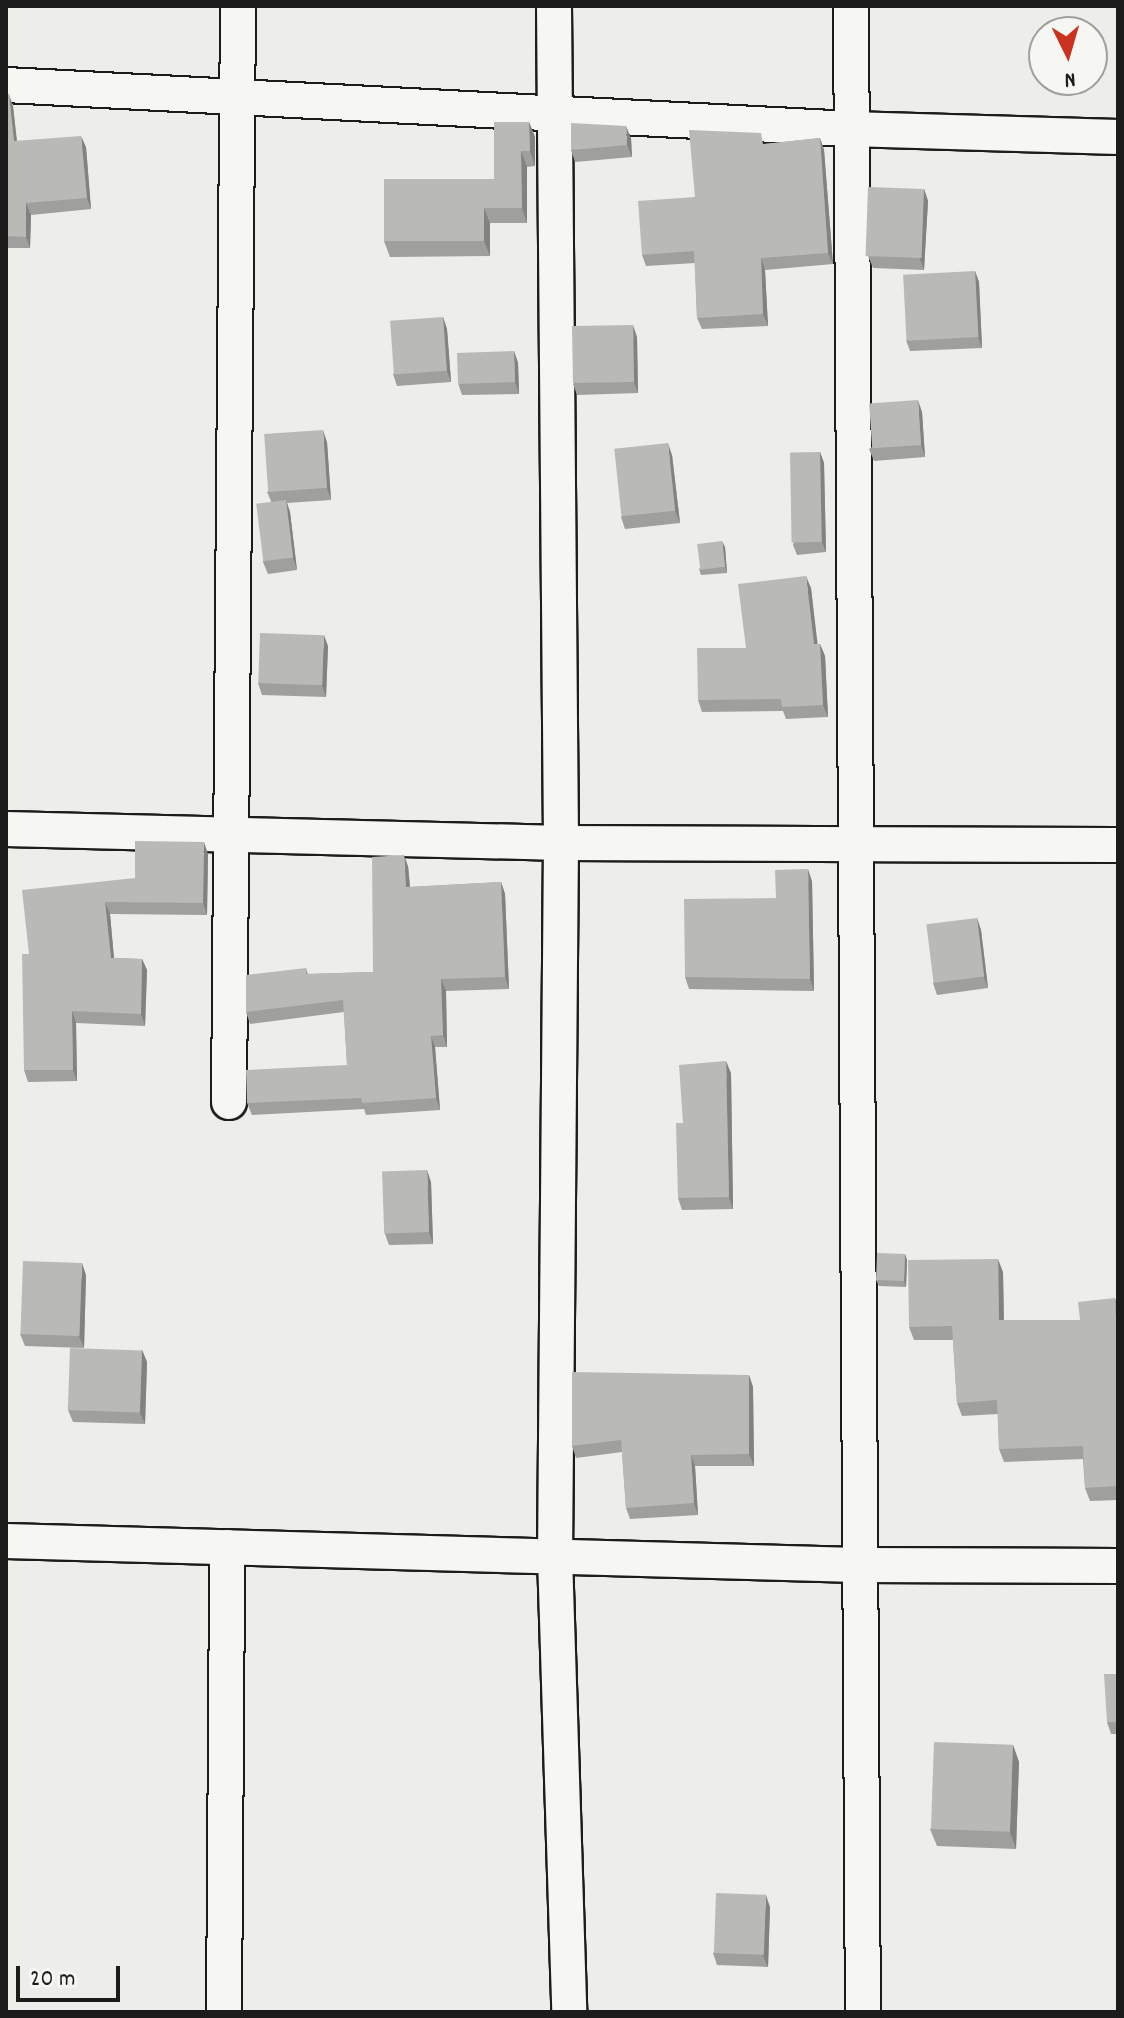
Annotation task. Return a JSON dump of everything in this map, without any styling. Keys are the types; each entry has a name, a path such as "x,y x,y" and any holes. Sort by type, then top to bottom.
{"street":[{"path":"229,1102 238,6"},
{"path":"554,6 561,843 555,1556 569,2012"},
{"path":"851,6 857,1565 863,2012"},
{"path":"6,85 850,129 1118,137"},
{"path":"6,829 231,838 561,843 1118,845"},
{"path":"6,1541 857,1565 1118,1566"},
{"path":"224,2012 227,1547"}],"building":[{"path":"6,94 9,94 14,141 81,136 87,198 26,203 26,237 6,236"},
{"path":"494,122 529,122 530,151 521,151 522,208 484,208 484,241 384,241 384,179 494,179"},
{"path":"571,123 626,126 627,145 571,150"},
{"path":"689,130 761,133 763,144 820,138 828,253 761,258 763,314 697,318 694,251 642,255 638,201 695,197"},
{"path":"868,187 924,189 922,258 866,256"},
{"path":"975,271 978,337 907,341 903,275"},
{"path":"443,317 447,371 394,375 390,321"},
{"path":"633,325 634,382 573,383 572,326"},
{"path":"514,351 515,382 458,384 457,353"},
{"path":"918,400 921,445 872,448 869,403"},
{"path":"323,430 327,488 268,492 264,434"},
{"path":"668,443 675,511 621,516 614,449"},
{"path":"820,452 822,542 792,543 790,453"},
{"path":"286,500 293,558 263,561 256,504"},
{"path":"722,541 725,567 700,570 697,544"},
{"path":"806,576 814,644 820,644 823,705 782,707 781,699 698,700 697,648 746,648 738,584"},
{"path":"260,633 324,635 322,685 258,683"},
{"path":"135,841 204,842 203,903 105,902 111,958 142,959 141,1014 72,1011 73,1070 24,1070 22,954 29,954 22,890 135,878"},
{"path":"404,855 406,887 501,882 505,977 441,979 443,1035 431,1036 436,1098 362,1103 361,1098 247,1103 246,1070 347,1065 343,1000 246,1012 246,975 306,968 306,974 373,972 372,857"},
{"path":"808,869 810,979 685,977 684,899 776,898 775,870"},
{"path":"977,918 984,977 934,983 926,924"},
{"path":"726,1061 729,1197 678,1198 676,1123 683,1123 679,1065"},
{"path":"427,1170 429,1232 384,1234 382,1172"},
{"path":"877,1253 905,1254 904,1281 876,1280"},
{"path":"998,1259 999,1320 1080,1320 1078,1302 1115,1298 1118,1486 1085,1488 1083,1446 999,1449 997,1400 957,1403 952,1326 909,1327 908,1260"},
{"path":"23,1261 82,1263 79,1336 20,1334"},
{"path":"70,1348 142,1351 140,1412 68,1410"},
{"path":"572,1372 749,1375 749,1454 691,1455 694,1503 626,1508 621,1440 572,1446"},
{"path":"1104,1674 1118,1674 1118,1722 1107,1722"},
{"path":"934,1742 1013,1745 1010,1832 931,1829"},
{"path":"716,1893 766,1895 764,1955 714,1953"}]}
